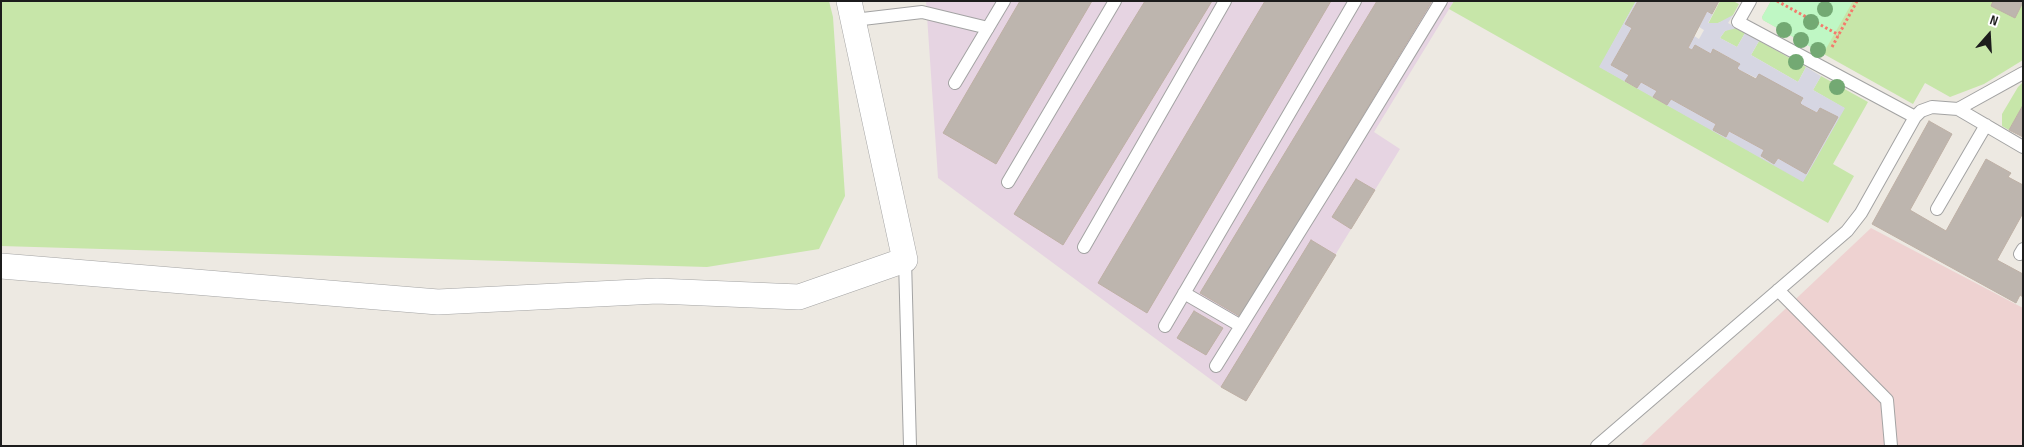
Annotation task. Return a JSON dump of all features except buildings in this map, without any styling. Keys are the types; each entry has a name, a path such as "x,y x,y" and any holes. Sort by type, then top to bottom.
{"street":[{"path":"1,266 438,302 657,291 799,297 906,260 852,11"}],"lane":[{"path":"955,83 1004,1"},
{"path":"1008,182 1115,1"},
{"path":"1084,247 1224,1"},
{"path":"1165,326 1355,1"},
{"path":"1216,366 1441,1"},
{"path":"1750,1 1738,22 1915,117"},
{"path":"852,11 922,12 988,28"},
{"path":"1958,109 2019,79"},
{"path":"1597,446 1847,230 1861,213 1915,117 1921,111 1932,107 1958,109 2023,147"},
{"path":"1937,208 1986,126"},
{"path":"906,260 910,446"},
{"path":"1778,290 1887,400 1891,446"},
{"path":"1184,293 1241,326"}],"path":[{"path":"1777,1 1838,35"},
{"path":"1821,66 1857,1"}],"shaded area":[{"path":"926,1 1454,1 1374,132 1400,149 1246,401 1221,387 938,178"},
{"path":"1636,1 1638,1 1625,24 1632,28 1611,65 1629,75 1625,81 1637,88 1641,82 1657,91 1654,97 1671,99 1716,124 1713,130 1726,137 1729,131 1764,150 1761,157 1774,164 1778,158 1806,174 1832,128 1820,108 1817,113 1800,103 1803,99 1739,70 1737,68 1740,64 1714,49 1711,54 1695,45 1692,50 1688,48 1694,36 1699,39 1704,30 1699,27 1707,11 1713,14 1708,23 1718,23 1733,15 1728,23 1737,28 1725,31 1720,38 1737,47 1745,33 1759,41 1751,55 1798,82 1806,67 1821,76 1813,90 1845,108 1803,182 1599,67"},
{"path":"1871,228 2023,308 2023,446 1640,446"}],"green space":[{"path":"1,1 829,1 833,17 845,196 819,249 707,267 1,246"},
{"path":"1454,1 1636,1 1600,67 1803,181 1844,108 1813,90 1821,76 1868,102 1833,164 1854,176 1828,223 1449,9"},
{"path":"1720,1 1733,1 1739,4 1729,19 1708,24"},
{"path":"1771,1 2023,1 2023,60 1984,84 1950,97 1925,83 1913,104 1763,20 1762,17"},
{"path":"1771,1 1853,1 1823,54 1763,20 1762,17"},
{"path":"1733,27 1745,33 1737,47 1720,38 1725,31"},
{"path":"1759,41 1806,67 1798,82 1751,55"},
{"path":"2023,82 2023,105 2009,130 2002,126 2002,114"}]}
